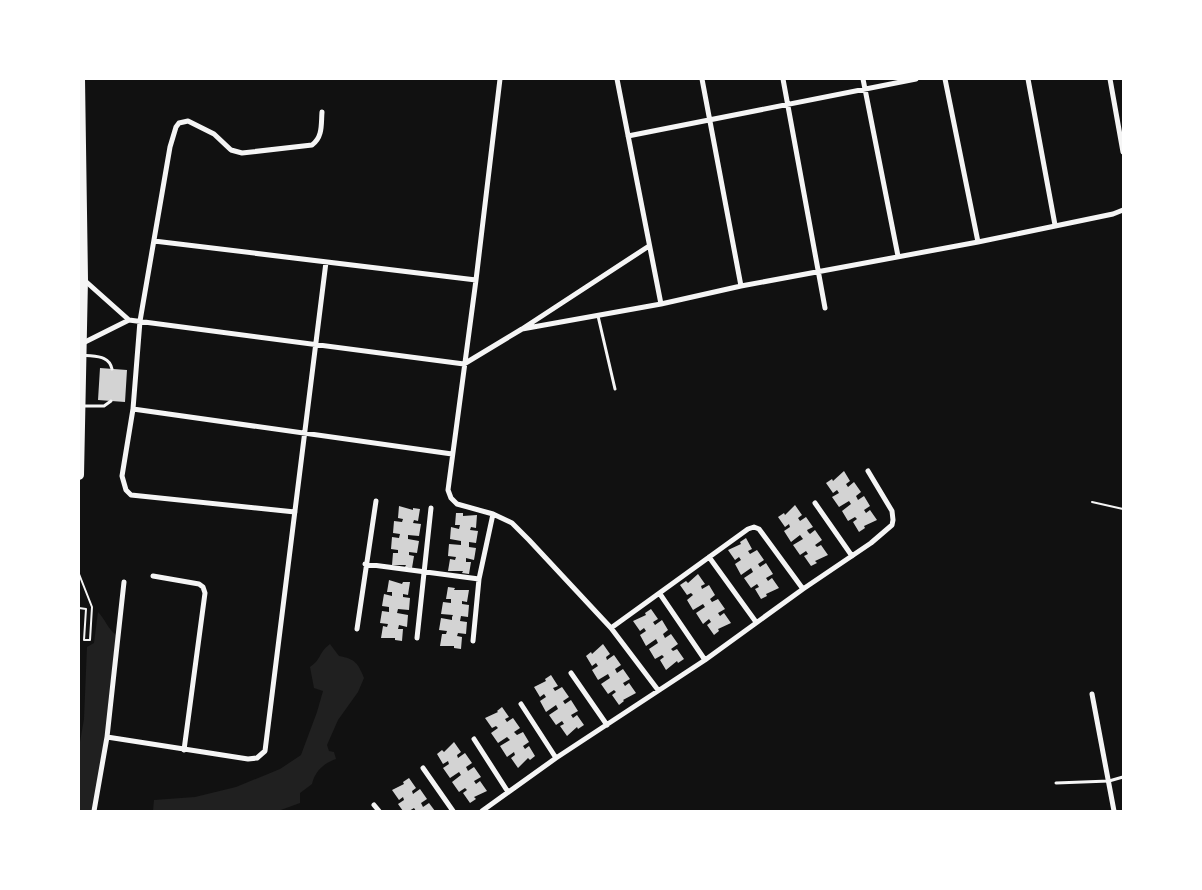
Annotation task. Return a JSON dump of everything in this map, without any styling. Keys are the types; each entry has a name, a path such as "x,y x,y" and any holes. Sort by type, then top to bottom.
{"main road":[{"path":"79,474 80,350 83,279 80,79"}],"street":[{"path":"500,79 448,490 457,504 493,514 512,523 610,628 658,690"},
{"path":"617,79 661,304"},
{"path":"702,79 741,286"},
{"path":"783,79 825,308"},
{"path":"864,79 898,256"},
{"path":"628,136 916,79"},
{"path":"945,79 978,242"},
{"path":"1028,79 1055,225"},
{"path":"1110,79 1123,152"},
{"path":"296,512 131,495 126,490 122,476 133,409 140,321 174,130 179,123 188,121 194,123 214,134 231,150 242,153 312,145 320,135 322,112"},
{"path":"522,328 661,304 741,286 978,242 1113,214 1123,210"},
{"path":"154,241 476,280"},
{"path":"83,279 129,320 315,346 464,364 649,246"},
{"path":"107,736 248,759 257,758 264,751 296,512 326,262"},
{"path":"80,350 129,320"},
{"path":"133,409 452,454"},
{"path":"482,811 556,758 704,660 892,526 893,516 890,507 868,471"},
{"path":"357,629 365,564 376,500"},
{"path":"815,503 852,556"},
{"path":"417,638 431,508"},
{"path":"473,641 479,579 493,514"},
{"path":"610,628 660,594 748,529 754,527 759,529 803,589"},
{"path":"709,557 756,622"},
{"path":"365,564 479,579"},
{"path":"153,576 199,584 203,586 205,593 184,750"},
{"path":"94,811 107,736 124,582"},
{"path":"660,594 704,660"},
{"path":"571,673 607,724"},
{"path":"1092,694 1114,811"},
{"path":"521,704 556,758"},
{"path":"474,739 508,792"},
{"path":"423,768 453,811"},
{"path":"374,805 379,811"}],"lane":[{"path":"597,315 615,389"},
{"path":"80,350 106,358 111,362 112,369"},
{"path":"80,406 104,406 111,401"},
{"path":"1056,783 1108,781 1123,778"}],"path":[{"path":"1092,502 1123,509"},
{"path":"79,574 92,607 90,640 84,640 86,609 79,608"}],"shaded area":[{"path":"98,612 116,635 96,811 79,811 79,748 84,719 87,647 94,643"},
{"path":"330,644 339,656 355,662 364,678 358,692 338,720 327,745 329,751 334,752 336,759 321,768 315,775 312,784 300,793 300,803 278,811 153,811 154,800 195,797 236,787 280,769 301,755 323,691 314,688 310,667"}],"building":[{"path":"100,368 127,370 125,402 98,400"},
{"path":"844,471 850,481 846,484 848,487 854,482 861,492 856,496 858,500 864,496 870,506 864,510 866,513 870,510 877,520 864,526 865,528 859,532 853,522 857,519 855,517 848,521 842,511 851,504 849,501 839,507 832,497 839,493 837,490 833,493 826,483 832,479 833,481"},
{"path":"795,505 802,515 798,518 800,521 806,517 813,527 807,530 808,532 810,534 815,530 822,540 815,545 817,547 821,545 828,555 815,561 817,563 811,566 804,556 808,554 806,551 800,555 793,545 803,539 800,535 791,542 784,531 790,527 789,524 785,527 778,517 784,513 785,515"},
{"path":"399,506 413,510 413,508 420,509 418,521 414,520 413,523 421,524 419,536 408,535 408,539 419,541 417,553 409,552 409,555 414,556 412,568 405,567 406,565 392,565 393,553 398,553 398,550 391,549 392,537 399,538 400,534 393,533 394,521 402,522 403,519 398,518"},
{"path":"456,513 463,513 463,516 477,515 476,528 471,527 470,530 478,531 476,543 469,542 469,547 476,548 474,560 466,558 466,562 471,562 469,574 462,573 463,571 448,571 450,559 455,560 456,557 448,556 449,544 461,545 461,541 450,539 451,527 459,529 460,525 455,525"},
{"path":"746,538 752,549 748,551 750,554 757,550 764,560 758,564 760,567 766,563 773,574 766,578 768,581 772,578 779,588 766,594 767,596 761,599 755,589 759,587 757,584 751,588 744,578 753,572 751,568 741,575 735,564 741,560 739,557 735,560 728,550 741,544 740,542"},
{"path":"698,574 705,584 701,586 702,589 709,585 715,595 710,599 712,602 718,599 725,609 718,613 720,616 724,613 731,623 718,629 719,631 714,635 707,625 711,622 709,619 703,624 696,613 705,607 703,604 693,610 687,600 693,595 691,593 687,595 680,585 686,581 688,583"},
{"path":"389,580 402,584 403,582 410,582 408,595 403,594 403,597 410,598 409,610 398,609 397,613 408,615 407,627 399,625 398,629 403,629 402,641 395,640 395,638 381,638 383,626 387,627 388,624 380,623 382,611 389,612 389,607 382,606 384,594 392,596 392,592 387,592"},
{"path":"448,587 455,588 454,590 469,590 467,602 462,601 462,604 469,605 468,617 461,616 460,621 467,622 466,634 458,633 457,636 462,637 461,649 454,648 454,646 440,646 442,634 446,634 447,631 439,630 441,618 452,620 453,615 441,614 443,602 451,603 451,599 446,599"},
{"path":"651,609 658,619 653,622 655,625 662,620 668,630 663,634 665,638 671,634 678,644 671,649 673,651 677,649 684,659 678,663 677,661 666,670 660,660 664,657 662,655 655,659 649,649 658,643 656,639 646,646 640,635 646,631 644,628 640,631 633,621 646,615 645,613"},
{"path":"603,644 610,654 606,657 607,660 614,655 621,665 615,669 617,673 623,669 630,679 623,683 625,686 629,683 636,693 623,700 619,705 612,695 616,692 614,690 608,694 601,684 610,678 608,674 598,680 592,670 598,666 596,663 592,666 586,656 591,652 592,654"},
{"path":"551,675 558,686 553,688 555,691 562,687 569,697 563,701 565,704 571,700 578,711 571,715 573,718 577,715 584,725 578,729 577,727 567,736 560,726 564,724 562,721 556,725 549,715 558,709 556,705 546,712 540,701 546,697 544,694 540,697 534,687 546,681 545,679"},
{"path":"502,707 509,717 505,719 507,722 513,718 520,728 514,732 517,735 523,732 529,742 523,746 525,749 529,746 535,756 530,760 528,758 518,768 511,758 515,755 514,752 507,757 500,746 510,740 507,737 498,743 491,733 498,728 496,726 492,728 485,718 498,712"},
{"path":"454,742 461,752 457,755 458,758 465,753 472,763 466,767 468,771 474,767 481,777 474,781 476,784 480,781 487,791 474,797 476,799 470,803 463,793 467,790 465,788 459,792 452,782 461,775 459,772 450,778 443,768 449,764 448,761 443,764 437,754 442,750 444,752"},
{"path":"409,778 416,788 412,791 413,794 420,789 427,799 421,803 423,807 429,803 435,811 416,811 414,808 409,811 403,811 398,804 404,800 403,797 399,800 392,790 404,784 403,782"}]}
